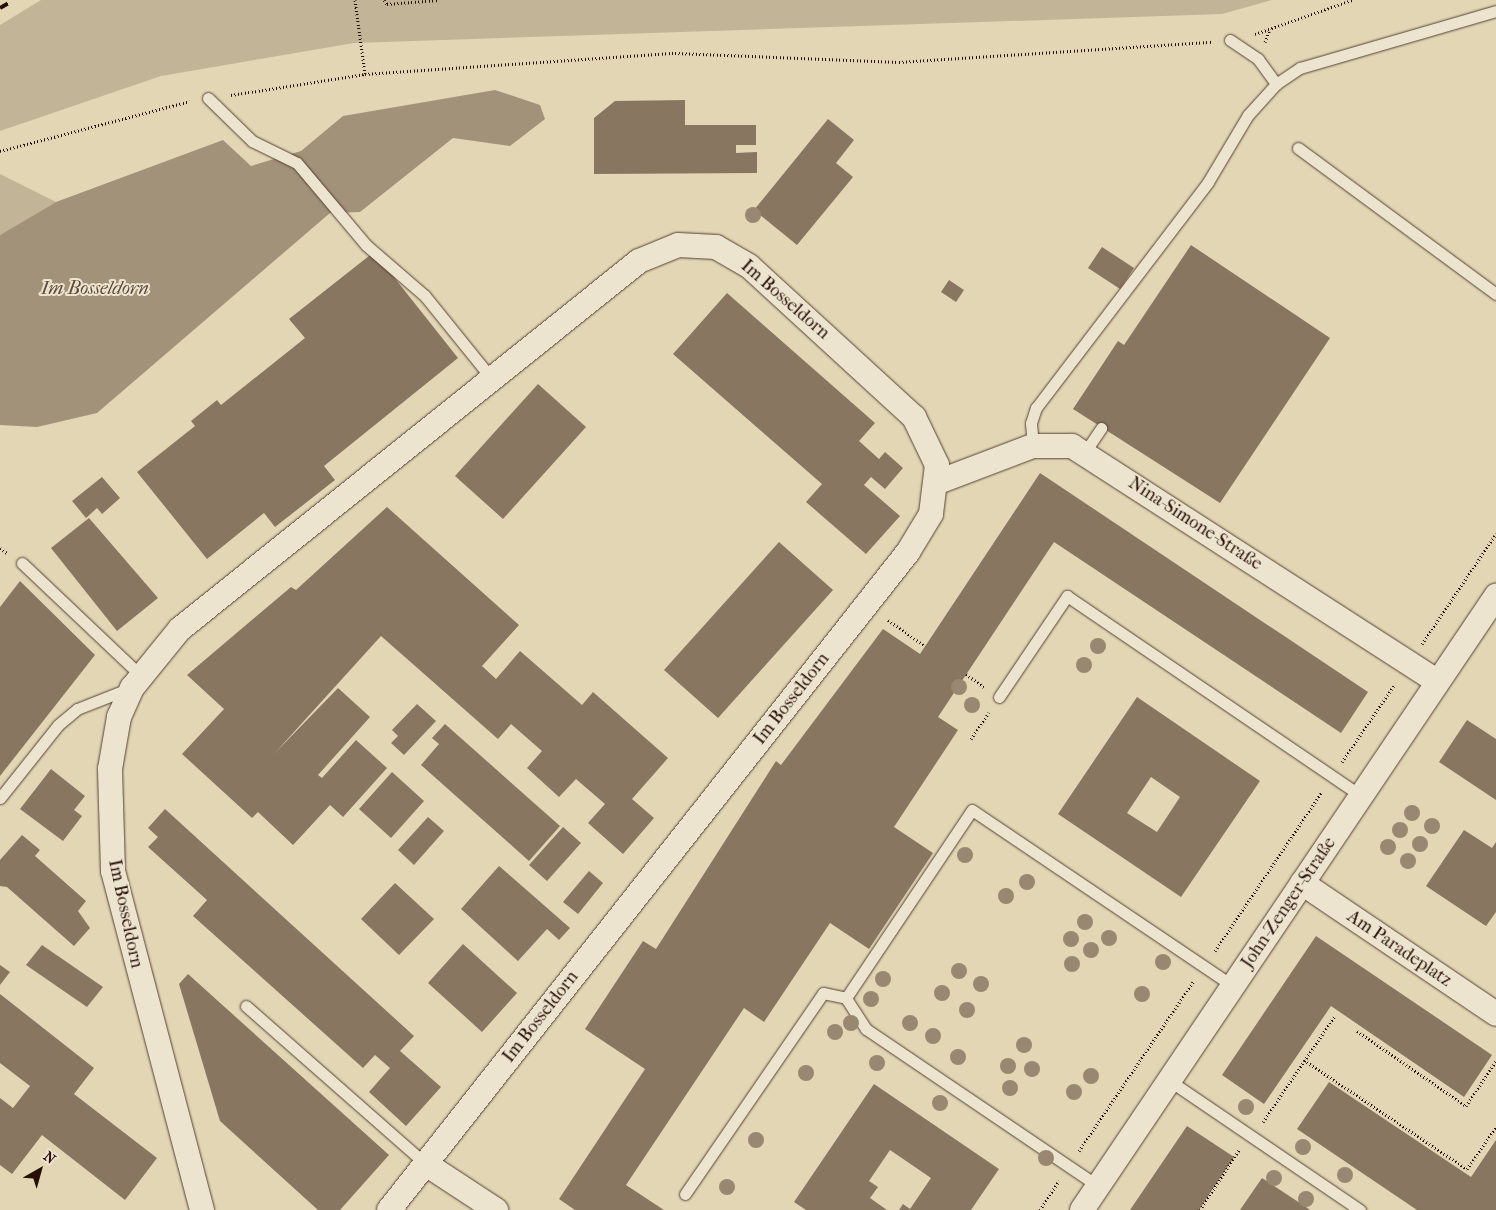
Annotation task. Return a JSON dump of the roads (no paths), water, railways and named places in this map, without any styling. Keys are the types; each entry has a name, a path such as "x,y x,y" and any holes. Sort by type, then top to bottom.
{"street":[{"name":"Im Bosseldorn","path":"202,1210 113,871 110,769 119,717 135,681 180,630 492,379 655,252 678,245 716,248 749,266 914,417 933,450 938,482 923,530 867,605 389,1210"},
{"name":"Nina-Simone-Straße","path":"938,482 1033,446 1063,444 1085,452 1436,681"},
{"name":"John-Zenger-Straße","path":"1082,1210 1361,796 1436,681 1496,596"},
{"name":"Am Paradeplatz","path":"1302,883 1496,1014"},
{"path":"426,1164 496,1210"}],"lane":[{"path":"1033,446 1031,423 1036,408 1208,182 1248,115 1276,84 1300,68 1496,11"},
{"path":"1230,40 1258,59 1276,84"},
{"path":"208,98 252,141 297,163 366,245 425,296 492,379"},
{"path":"1298,148 1496,294"},
{"path":"1085,452 1102,428"},
{"path":"0,798 58,725 77,710 135,681 22,563"},
{"path":"999,697 1067,596 1361,796"},
{"path":"846,998 972,810 1233,986"},
{"path":"685,1194 823,993 846,998 866,1029 1098,1186"},
{"path":"246,1006 426,1164"},
{"path":"1170,1081 1360,1210"}],"water":[{"name":"Im Bosseldorn","path":"495,90 540,105 545,119 510,146 453,138 360,212 330,213 97,413 37,427 0,425 0,235 56,202 223,140 251,166 301,151 343,116"}],"railway":[{"path":"0,8 14,0"}]}
